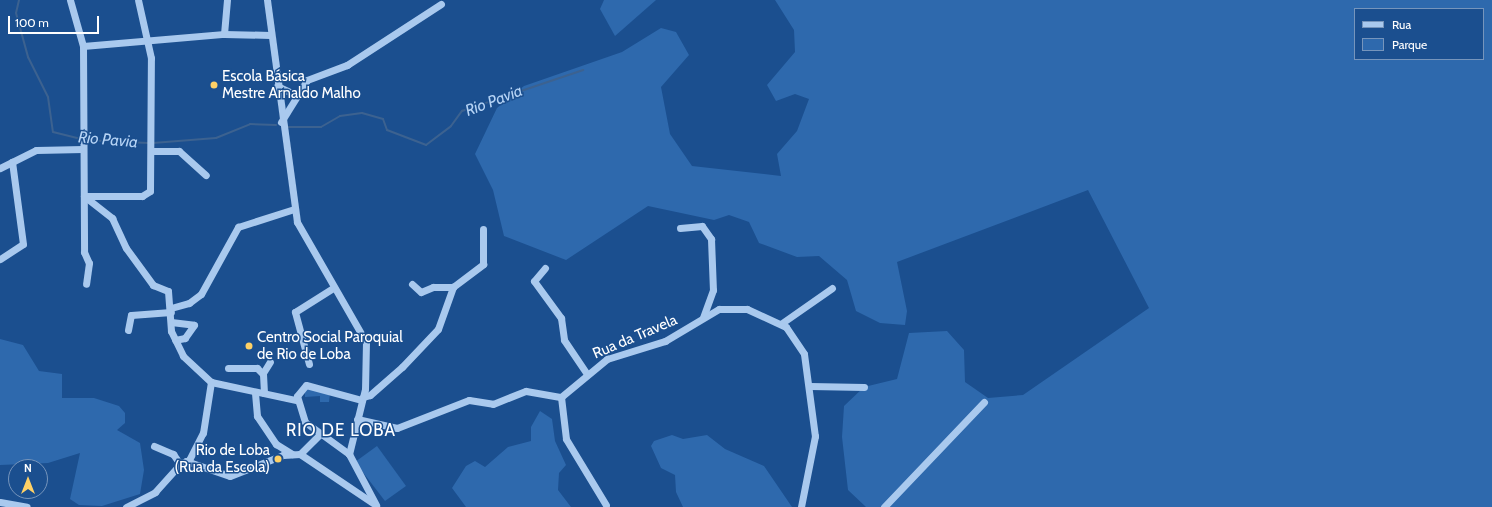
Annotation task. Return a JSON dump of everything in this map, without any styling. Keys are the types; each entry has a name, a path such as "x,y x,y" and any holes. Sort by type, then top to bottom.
{"street":[{"path":"70,0 83,46 84,252 89,263 86,284"},
{"path":"84,196 147,196 150,191 151,151 149,43 138,0"},
{"path":"224,34 227,0"},
{"path":"267,0 281,122 294,209 300,229 333,288 352,313 366,342 363,398 349,454"},
{"path":"281,122 296,94 307,80 347,65 441,4"},
{"path":"83,46 149,43 224,34 270,35"},
{"path":"277,86 296,94"},
{"path":"0,168 44,149 83,146"},
{"path":"151,151 179,151 206,175"},
{"path":"0,258 23,244 15,202 16,172 12,162"},
{"path":"84,196 112,218 126,248 146,273 153,285 169,294 171,322 175,340 183,356 211,382 255,393 264,393 296,400"},
{"path":"128,330 130,315 171,310 189,303 201,294 238,228 294,209"},
{"path":"680,228 702,226 711,239 714,260 713,290 702,319"},
{"path":"363,490 358,473 349,454 305,422 296,400 300,389 306,385 363,398 370,395 402,367 438,329 452,287 483,264 483,229"},
{"path":"545,268 534,281 562,318 564,340 586,373"},
{"path":"412,284 421,292 433,287 452,287"},
{"path":"309,364 295,312 333,288"},
{"path":"802,507 815,449 810,386 799,343 782,323 832,288"},
{"name":"Rua da Travela","path":"561,397 580,384 586,373 607,359 665,341 719,309 737,307 782,323"},
{"path":"171,322 194,325 185,338 175,340"},
{"path":"264,393 263,374 270,362"},
{"path":"228,368 257,368 263,374"},
{"path":"126,507 140,505 155,492 183,462 203,433 211,382"},
{"path":"810,386 864,387"},
{"path":"357,419 397,428 469,400 493,404 526,391 561,397 566,440 606,505"},
{"path":"255,393 257,416 276,444 292,454"},
{"path":"884,507 984,402"},
{"path":"300,454 320,434"},
{"path":"154,446 172,454 183,462 230,476 292,454 300,454 363,490 377,506"},
{"path":"0,502 27,507"}],"green space":[{"path":"604,0 656,0 615,36 600,9"},
{"path":"775,0 1492,0 1492,507 866,507 848,490 842,437 844,406 864,387 897,379 909,333 947,331 964,350 965,382 988,398 1023,395 1149,308 1088,190 897,262 907,311 905,325 880,323 856,311 847,280 819,256 797,257 759,243 749,222 729,215 714,220 648,206 566,260 504,236 493,190 475,154 497,108 524,86 622,52 661,28 676,32 689,55 661,87 670,134 692,166 781,176 777,154 797,131 809,99 795,94 776,101 767,85 795,52 794,30"},
{"path":"0,339 23,345 39,371 62,374 62,398 94,398 119,406 125,413 125,423 117,430 140,443 144,470 140,494 102,506 79,505 70,499 80,453 48,463 48,459 8,459 8,465 0,465"},
{"path":"305,388 330,393 329,402 320,402 320,396 305,397"},
{"path":"540,411 552,419 555,441 566,465 559,473 558,490 571,507 466,507 452,488 466,466 475,461 485,467 508,447 531,441 531,427"},
{"path":"672,435 683,439 707,435 725,449 764,466 792,507 683,507 676,492 675,475 661,468 651,446 654,441"},
{"path":"377,446 406,486 385,501 355,462"}],"waterway":[{"name":"Rio Pavia","path":"19,0 16,13 28,57 48,97 53,132 81,139"},
{"name":"Rio Pavia","path":"287,127 321,127 340,116 362,113 383,119 387,130 426,145 451,126 462,111 583,70"},
{"name":"Rio Pavia","path":"153,143 216,138 250,124 276,125"},
{"name":"Rio Pavia","path":"85,140 148,143"}],"place":[{"name":"Escola Básica Mestre Arnaldo Malho","path":"214,85"},
{"name":"Centro Social Paroquial de Rio de Loba","path":"249,346"},
{"name":"Rio de Loba (Rua da Escola)","path":"278,459"}],"district":[{"name":"RIO DE LOBA","path":"341,431"}]}
